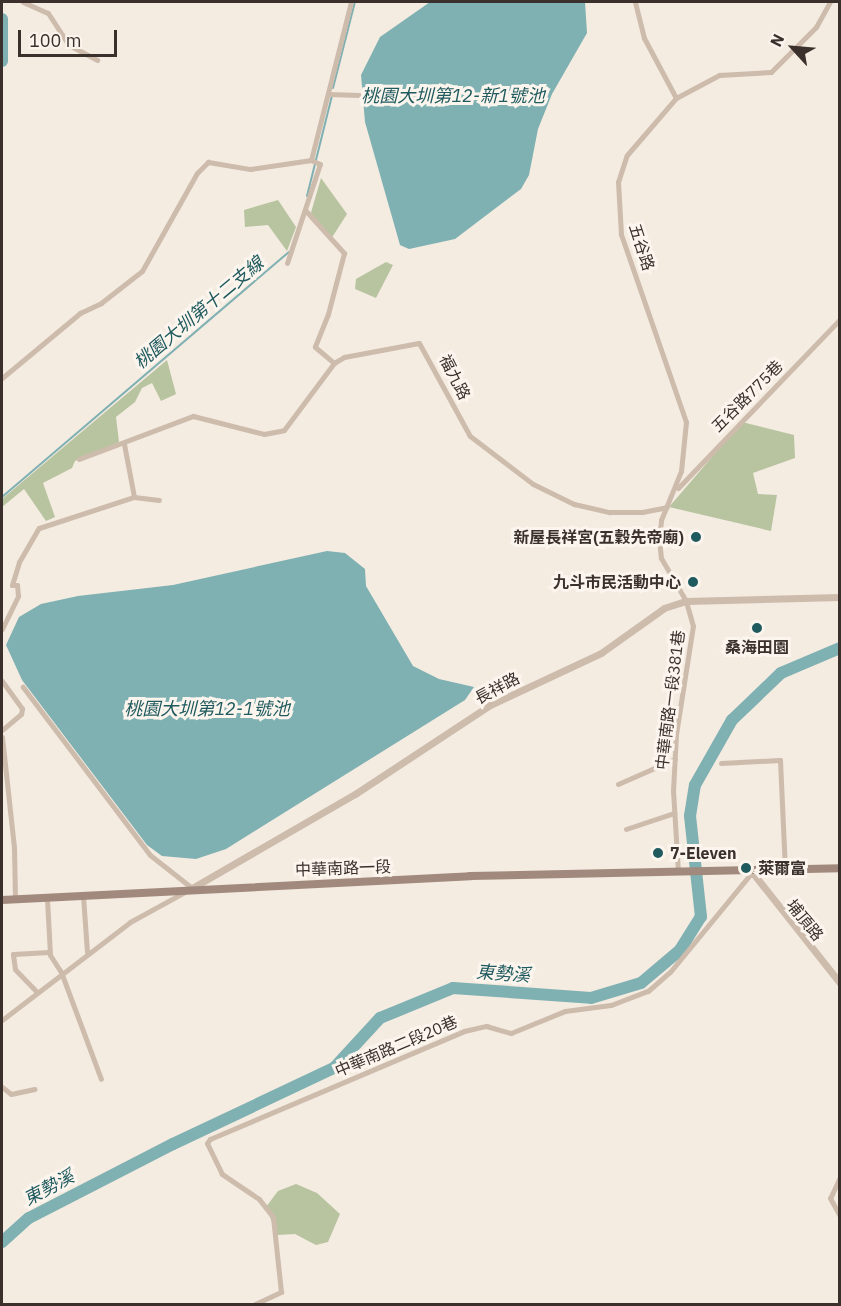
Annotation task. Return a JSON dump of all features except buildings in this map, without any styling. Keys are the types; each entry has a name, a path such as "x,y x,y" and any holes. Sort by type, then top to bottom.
{"main road":[{"name":"中華南路一段","path":"2,900 47,899 192,888 470,876 682,874 840,868"}],"street":[{"path":"23,2 48,12 69,45 97,60"},
{"path":"311,160 351,2"},
{"path":"635,2 644,38 675,98"},
{"name":"五谷路","path":"686,601 661,558 661,520 674,491 686,448 686,422 621,234 616,198 627,155 675,98 719,75 755,76 771,72 816,27 830,2"},
{"path":"328,94 359,94"},
{"path":"2,378 80,313 100,303 142,271 197,173 208,162 250,169 311,160 320,164 287,263"},
{"path":"79,459 124,444 193,416 264,434 284,430 334,363 315,346 328,314 344,253 306,211"},
{"name":"五谷路775巷","path":"674,491 840,319"},
{"name":"福九路","path":"334,363 344,357 418,343 470,436 533,484 574,504 610,512 642,512 667,507"},
{"path":"124,444 134,497"},
{"path":"2,629 18,596 17,585 12,585 19,561 39,528 134,497 159,500"},
{"name":"長祥路","path":"192,888 355,794 490,705 601,654 664,608 686,601 840,597"},
{"name":"中華南路一段381巷","path":"682,874 674,813 675,759 693,626 686,601"},
{"path":"2,681 22,709 21,714 2,730"},
{"path":"2,1020 36,991 130,922 192,888 150,855 23,687"},
{"path":"2,737 14,847 15,900"},
{"path":"618,784 675,759"},
{"path":"721,764 780,760 785,869"},
{"path":"626,829 674,813"},
{"name":"埔頂路","path":"752,872 840,983"},
{"name":"中華南路二段20巷","path":"255,1305 281,1292 273,1216 259,1199 222,1174 207,1143 210,1139 464,1030 486,1026 511,1033 565,1011 611,1005 648,991 670,972 752,872"},
{"path":"83,896 87,952"},
{"path":"47,899 49,952 61,972 101,1079"},
{"path":"36,991 15,969 13,954 49,952"},
{"path":"2,1087 17,1095 34,1089"},
{"path":"840,1177 830,1198 840,1216"}],"green space":[{"path":"321,178 347,214 331,239 310,216"},
{"path":"278,200 296,227 287,251 268,225 245,227 244,210"},
{"path":"386,262 393,265 376,298 355,289 356,279"},
{"path":"167,360 176,394 161,401 152,383 142,388 135,402 116,417 119,442 75,461 72,468 43,483 55,517 46,521 24,489 2,507 2,499"},
{"path":"742,422 794,435 795,458 753,473 758,494 777,495 771,531 669,507"},
{"path":"296,1184 317,1193 340,1214 328,1242 316,1245 295,1234 277,1235 266,1207 278,1191"}],"water":[{"name":"桃園大圳第12-新1號池","path":"430,2 585,2 587,33 552,94 538,129 529,175 521,189 455,239 409,249 400,245 365,122 361,75 380,37"},
{"name":"桃園大圳第12-1號池","path":"327,551 345,553 365,569 366,586 413,666 439,679 474,687 465,700 226,849 196,859 162,856 147,845 22,680 6,645 19,617 41,604 78,596 173,585"}],"waterway":[{"name":"桃園大圳第十二支線","path":"333,88 355,2"},
{"path":"2,19 2,61"},
{"name":"桃園大圳第十二支線","path":"307,196 332,96"},
{"name":"桃園大圳第十二支線","path":"2,497 289,252"},
{"name":"東勢溪","path":"2,1242 29,1218 173,1144 334,1068 380,1018 453,988 591,998 641,983 680,950 701,917 690,816 695,785 732,720 781,673 840,648"}],"place":[{"name":"新屋長祥宮(五穀先帝廟)","path":"696,537"},
{"name":"九斗市民活動中心","path":"693,582"},
{"name":"桑海田園","path":"757,628"},
{"name":"7-Eleven","path":"658,853"},
{"name":"萊爾富","path":"746,868"}]}
